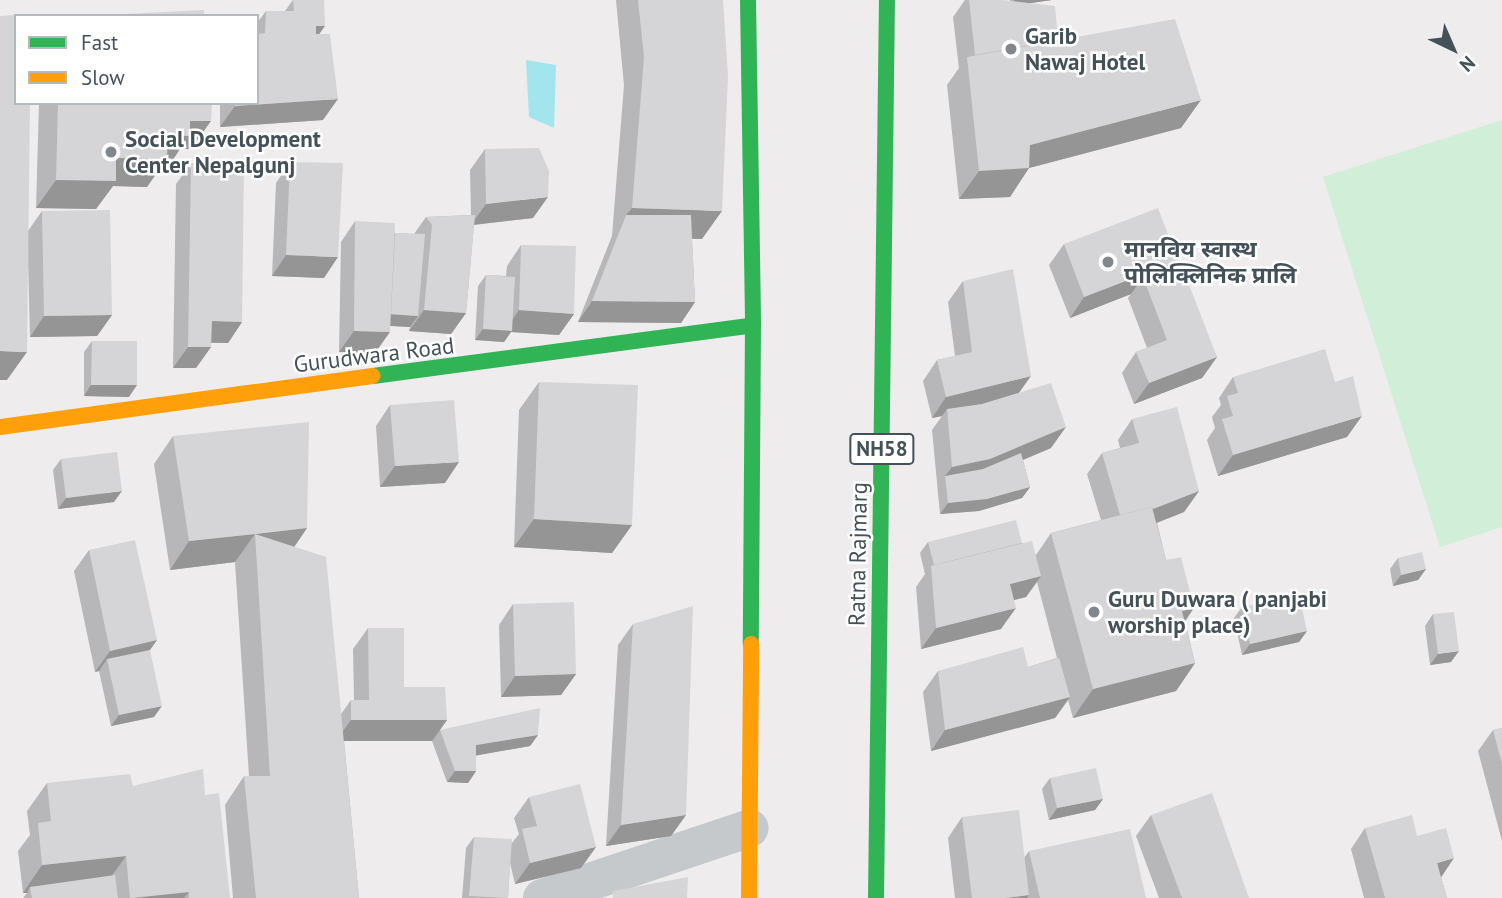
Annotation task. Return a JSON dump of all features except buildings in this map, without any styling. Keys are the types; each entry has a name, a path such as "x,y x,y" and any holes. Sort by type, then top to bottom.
{"main road":[{"path":"748,0 752,325 749,898"},
{"name":"Ratna Rajmarg","path":"876,898 887,0"},
{"name":"Gurudwara Road","path":"0,427 752,325"}],"street":[{"path":"542,898 750,828"}],"green space":[{"path":"1502,120 1502,527 1440,547 1323,177"}],"water":[{"path":"526,60 556,65 554,128 529,117"}],"traffic: fast":[{"path":"748,0 753,325 751,644"},
{"path":"876,898 887,0"},
{"path":"373,376 753,325"}],"traffic: slow":[{"path":"0,427 373,376"},
{"path":"749,898 751,644"}],"place":[{"name":"Garib Nawaj Hotel","path":"1011,49"},
{"name":"Social Development Center Nepalgunj","path":"111,152"},
{"name":"मानविय स्वास्थ पोलिक्लिनिक प्रालि","path":"1108,262"},
{"name":"Guru Duwara ( panjabi worship place)","path":"1094,612"}]}
